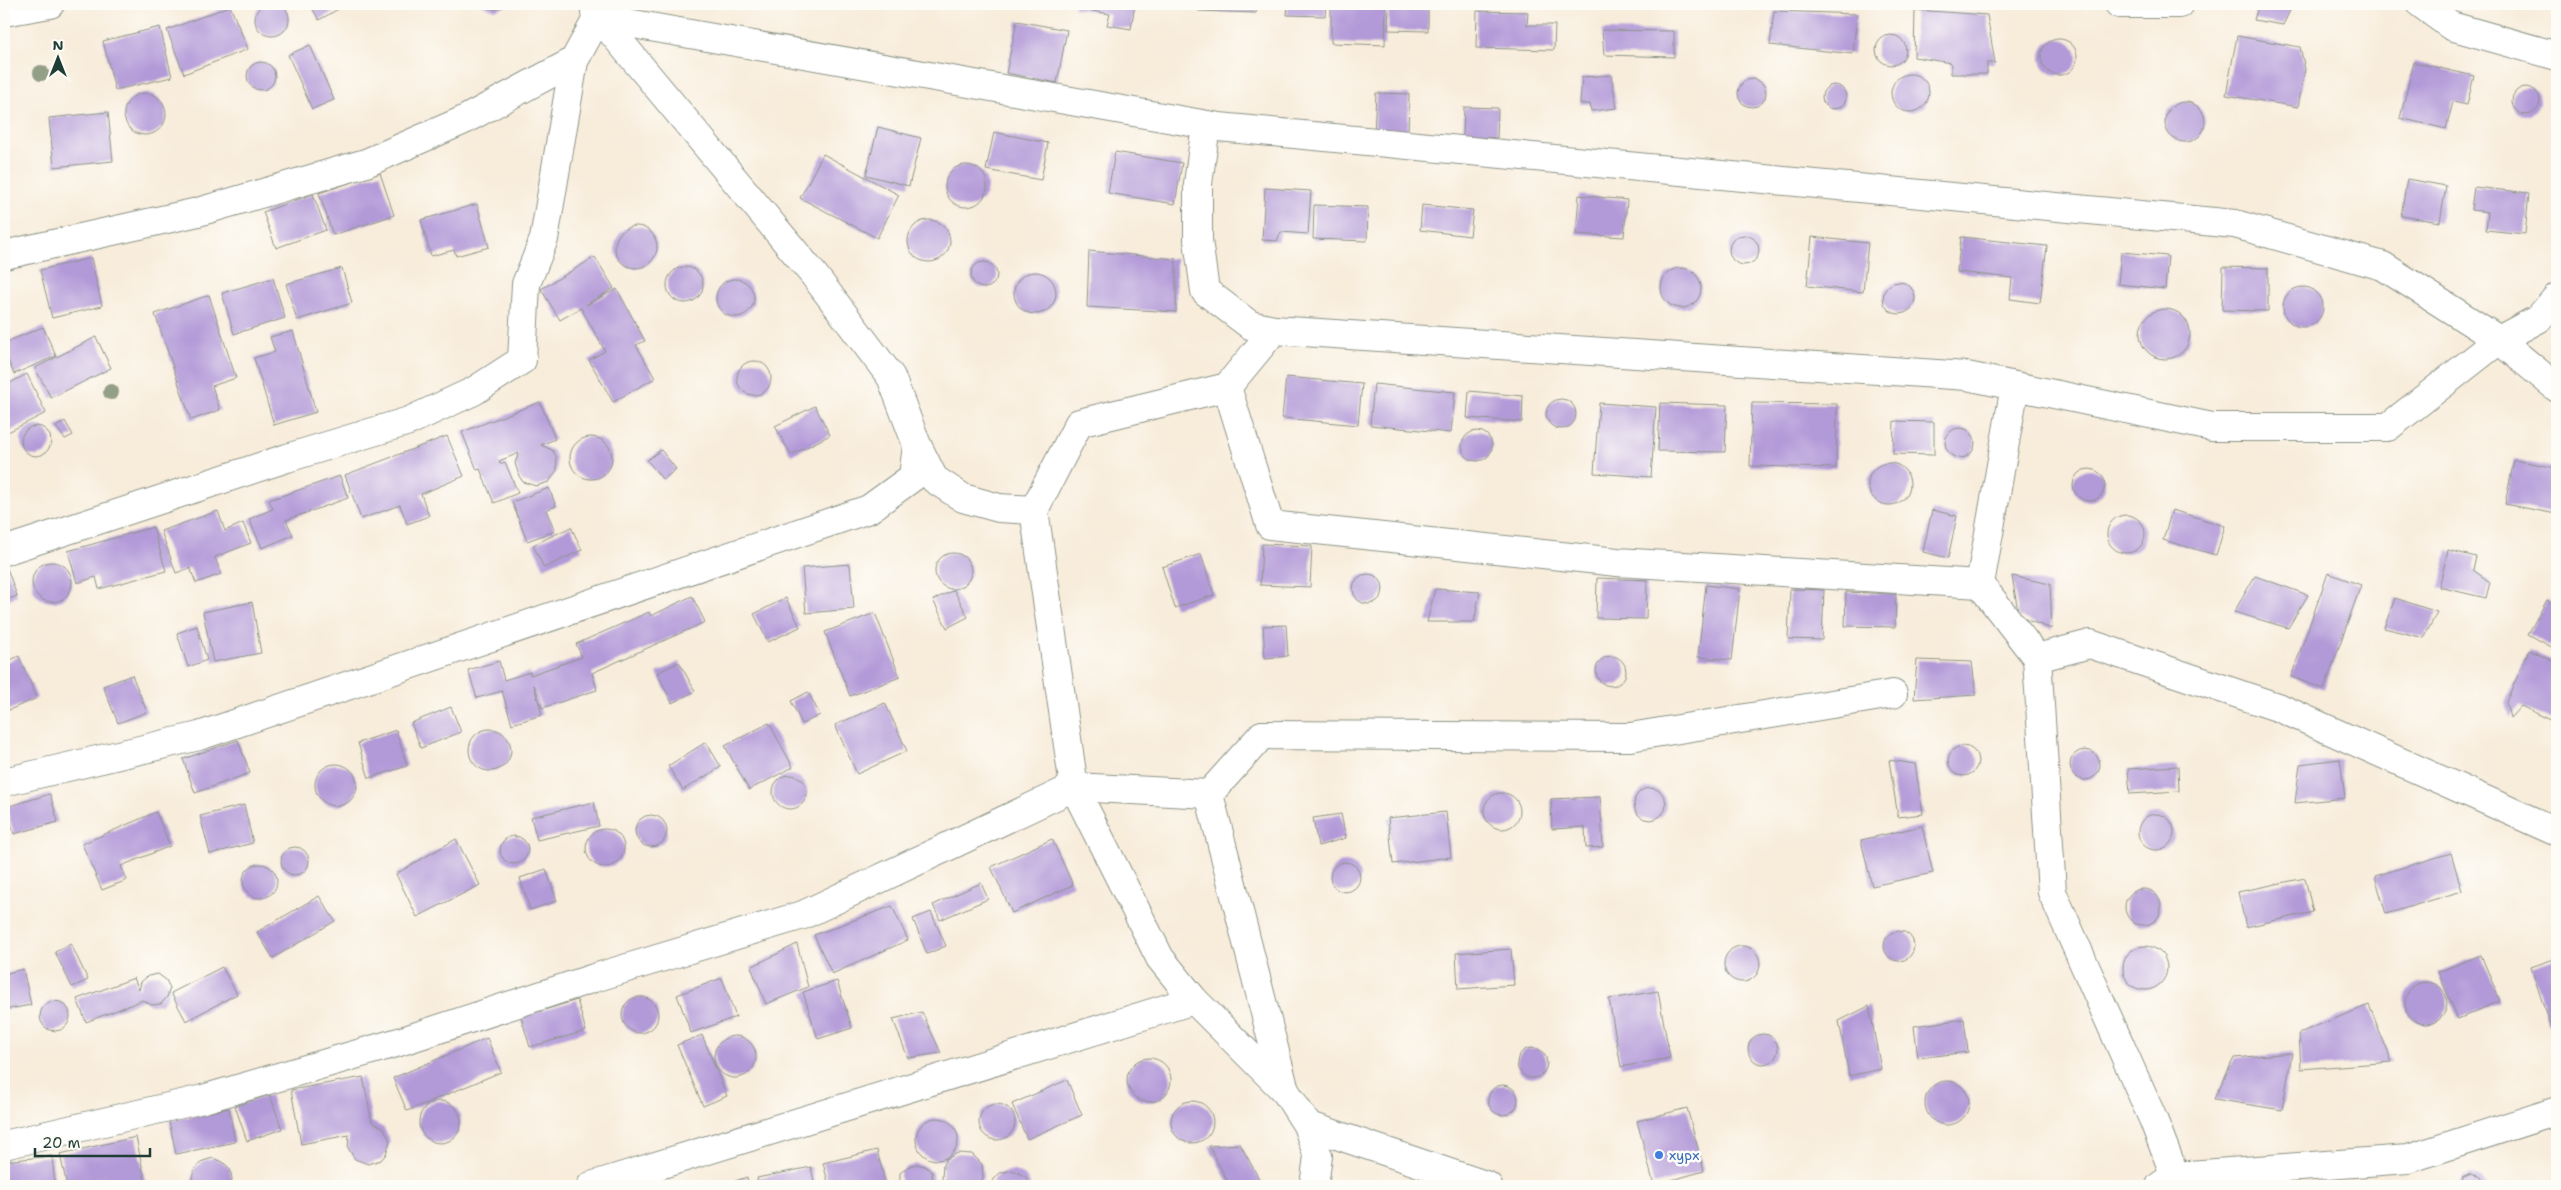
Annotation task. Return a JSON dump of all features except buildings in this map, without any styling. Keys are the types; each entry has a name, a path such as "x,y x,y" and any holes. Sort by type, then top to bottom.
{"street":[{"path":"4,12 50,4"},
{"path":"2119,4 2179,4"},
{"path":"2421,4 2450,26 2557,56"},
{"path":"4,552 287,458 409,421 474,391 522,360 526,284 544,239 574,61 598,8"},
{"path":"598,8 1206,125 2235,224 2383,266 2499,340 2557,388"},
{"path":"598,8 814,275 891,376 917,445 934,479 963,498 999,508 1034,510"},
{"path":"4,255 198,212 366,163 462,121 574,61"},
{"path":"1206,125 1198,184 1198,240 1205,291 1250,325 1274,330 1967,376 2212,426 2388,426 2499,340 2538,319 2557,297"},
{"path":"1274,330 1227,387 1079,423 1034,510 1074,787 1160,958 1194,1000 1286,1092 1307,1125 1318,1156 1314,1186"},
{"path":"2015,386 1980,584 2037,658 2052,892 2152,1119 2167,1181 2408,1159 2557,1111"},
{"path":"1227,387 1270,525 1617,562 1980,584"},
{"path":"4,782 199,736 869,509 913,477 917,445"},
{"path":"2037,658 2090,644 2099,647 2280,708 2557,832"},
{"path":"1209,794 1262,735 1630,737 1893,694"},
{"path":"4,1145 203,1099 399,1042 594,978 804,916 1074,787 1209,794"},
{"path":"1209,794 1286,1092"},
{"path":"591,1186 1194,1000"},
{"path":"1307,1125 1488,1186"}],"place":[{"name":"хурх","path":"1659,1155"}]}
